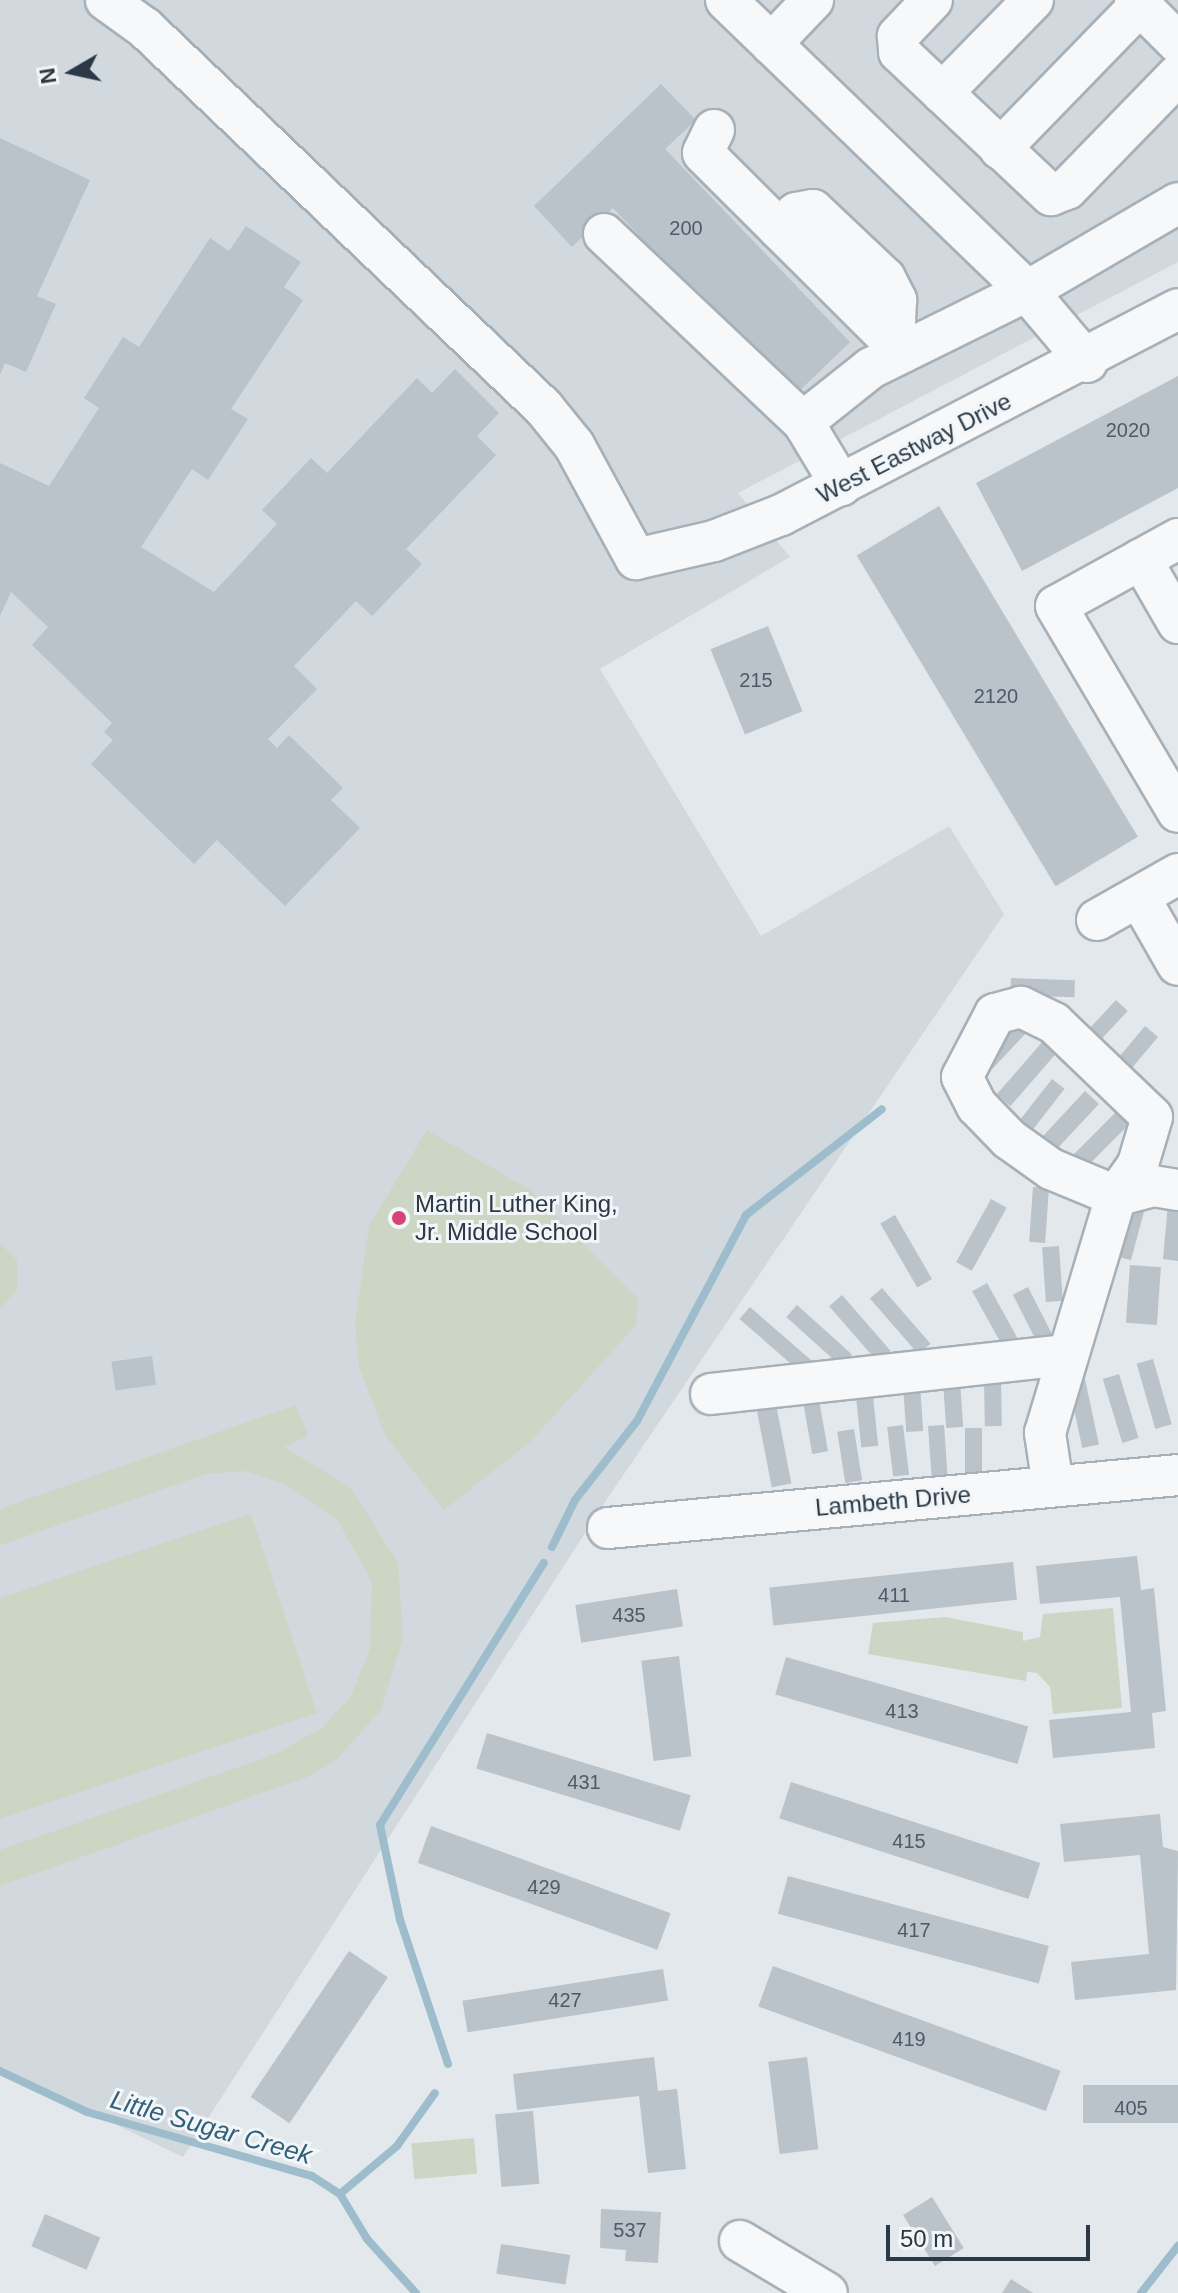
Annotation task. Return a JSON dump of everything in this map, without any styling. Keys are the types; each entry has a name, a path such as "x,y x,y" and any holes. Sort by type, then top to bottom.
{"street":[{"name":"West Eastway Drive","path":"106,0 145,28 550,414 638,559 714,541 841,485 1087,362 1178,309"},
{"path":"726,0 1027,291 1087,362"},
{"path":"771,44 813,0"},
{"path":"932,0 896,42 942,93 1000,149 1058,195 1178,75"},
{"path":"942,93 1033,0"},
{"path":"1000,149 1138,3 1178,43"},
{"path":"714,130 703,153 898,348"},
{"path":"803,422 846,383 898,348 1027,291 1178,203"},
{"path":"604,234 803,422 841,485"},
{"path":"1178,539 1056,606 1178,812"},
{"path":"1141,559 1178,623"},
{"path":"1097,920 1178,874"},
{"path":"1139,897 1178,965"},
{"path":"1053,1486 1045,1433 1116,1196 1148,1139 1147,1106 1037,1012 995,1014 968,1056 966,1090 1009,1139 1051,1169 1116,1196 1153,1186 1178,1190"},
{"path":"711,1394 1067,1355"},
{"name":"Lambeth Drive","path":"608,1528 1178,1475"},
{"path":"740,2241 827,2293"}],"shaded area":[{"name":"Martin Luther King, Jr. Middle School","path":"0,0 1178,0 1178,262 738,493 790,557 600,669 761,936 949,826 1004,914 607,1499 183,2157 0,2069"}],"green space":[{"path":"427,1130 530,1190 638,1299 636,1325 531,1441 444,1510 385,1435 359,1366 355,1324 369,1226"},
{"path":"0,1243 17,1260 17,1290 0,1308"},
{"path":"296,1405 308,1436 284,1447 351,1488 398,1563 403,1639 380,1711 337,1759 310,1776 0,1886 0,1850 276,1754 322,1728 351,1696 370,1649 372,1582 338,1521 287,1485 244,1471 207,1474 0,1545 0,1509"},
{"path":"251,1514 317,1713 0,1819 0,1598"},
{"path":"1113,1608 1122,1708 1053,1714 1050,1687 1037,1673 1027,1672 1026,1681 868,1654 873,1623 945,1617 1023,1632 1023,1641 1040,1637 1043,1614"},
{"path":"474,2138 477,2174 414,2179 411,2143"}],"building":[{"path":"661,84 696,120 665,149 850,342 793,397 613,208 572,247 534,206"},
{"path":"0,138 90,180 37,296 56,304 26,372 5,363 0,375"},
{"path":"246,226 301,262 284,287 303,300 231,409 248,419 208,480 192,469 141,547 214,592 277,524 262,510 311,458 327,473 417,378 432,393 455,369 499,413 477,436 496,455 406,549 422,564 372,616 356,601 294,666 317,689 268,739 277,748 289,735 343,788 331,800 360,828 285,906 217,840 194,864 91,764 113,740 104,732 112,723 32,645 48,627 11,592 0,616 0,463 49,486 99,408 84,398 123,337 139,347 210,238 229,251"},
{"path":"1178,376 1178,488 1022,571 976,483"},
{"path":"939,506 1138,837 1056,886 857,555"},
{"path":"768,626 802,711 745,735 711,649"},
{"path":"1011,978 1075,980 1074,997 1010,995"},
{"path":"1116,1000 1128,1011 1090,1051 1078,1040"},
{"path":"1019,1017 1031,1028 993,1069 981,1058"},
{"path":"1145,1026 1158,1037 1123,1079 1110,1068"},
{"path":"1044,1040 1058,1052 1010,1106 997,1094"},
{"path":"1052,1079 1065,1089 1031,1132 1018,1122"},
{"path":"1085,1091 1099,1104 1050,1157 1036,1144"},
{"path":"1121,1107 1134,1120 1083,1171 1070,1158"},
{"path":"1033,1187 1049,1188 1045,1243 1029,1242"},
{"path":"991,1199 1007,1208 972,1271 956,1262"},
{"path":"1130,1202 1145,1206 1131,1260 1116,1256"},
{"path":"1168,1204 1178,1205 1178,1261 1163,1259"},
{"path":"895,1215 932,1279 917,1288 880,1224"},
{"path":"1059,1246 1063,1301 1046,1302 1042,1247"},
{"path":"1130,1265 1161,1267 1157,1325 1126,1323"},
{"path":"987,1283 1022,1347 1008,1355 972,1291"},
{"path":"1028,1287 1053,1336 1038,1344 1013,1295"},
{"path":"882,1288 931,1344 918,1354 870,1298"},
{"path":"842,1295 891,1351 878,1362 829,1306"},
{"path":"797,1305 852,1355 841,1366 786,1317"},
{"path":"750,1307 813,1361 802,1374 740,1319"},
{"path":"152,1356 156,1385 115,1390 111,1362"},
{"path":"1153,1359 1172,1424 1155,1429 1137,1364"},
{"path":"1119,1374 1139,1438 1122,1443 1103,1379"},
{"path":"984,1379 1001,1379 1002,1426 985,1426"},
{"path":"1085,1379 1099,1445 1082,1448 1068,1383"},
{"path":"960,1381 963,1427 946,1428 943,1382"},
{"path":"920,1385 923,1431 906,1432 903,1386"},
{"path":"873,1396 878,1446 861,1448 856,1398"},
{"path":"775,1399 791,1483 772,1487 755,1403"},
{"path":"819,1400 828,1451 812,1454 803,1403"},
{"path":"903,1425 909,1475 893,1477 887,1427"},
{"path":"944,1425 948,1476 932,1477 928,1426"},
{"path":"965,1428 982,1428 982,1475 965,1475"},
{"path":"854,1429 862,1480 845,1483 837,1432"},
{"path":"1137,1556 1141,1590 1154,1588 1166,1711 1152,1713 1155,1748 1053,1758 1049,1720 1131,1712 1120,1597 1040,1604 1036,1566"},
{"path":"1013,1562 1017,1600 773,1625 769,1588"},
{"path":"677,1589 683,1627 581,1643 575,1605"},
{"path":"679,1656 691,1756 654,1761 641,1661"},
{"path":"786,1657 1028,1726 1017,1764 775,1694"},
{"path":"487,1733 691,1795 680,1831 476,1768"},
{"path":"791,1782 1040,1863 1028,1899 779,1818"},
{"path":"1160,1814 1163,1847 1178,1851 1176,1990 1075,2000 1071,1962 1149,1954 1140,1855 1064,1862 1060,1824"},
{"path":"431,1826 671,1913 657,1950 418,1863"},
{"path":"788,1876 1049,1946 1039,1984 778,1914"},
{"path":"349,1951 388,1977 290,2123 251,2097"},
{"path":"773,1966 1061,2071 1046,2111 758,2006"},
{"path":"663,1969 668,2001 468,2032 462,2001"},
{"path":"654,2057 658,2091 677,2089 686,2169 648,2173 639,2096 517,2110 513,2074"},
{"path":"807,2057 818,2149 780,2154 768,2062"},
{"path":"1083,2085 1178,2085 1178,2123 1083,2123"},
{"path":"533,2111 539,2184 502,2187 495,2114"},
{"path":"932,2197 964,2248 935,2266 903,2215"},
{"path":"601,2209 661,2212 658,2263 625,2261 626,2250 600,2248"},
{"path":"45,2214 100,2237 87,2270 31,2246"},
{"path":"501,2244 570,2255 565,2285 496,2274"},
{"path":"1011,2279 1033,2293 1002,2293"}],"waterway":[{"path":"552,1547 575,1500 637,1421 746,1215 882,1109"},
{"path":"448,2064 400,1920 380,1825 544,1563"},
{"name":"Little Sugar Creek","path":"0,2071 87,2112 312,2176 340,2194 367,2239 416,2293"},
{"path":"340,2194 397,2146 435,2093"},
{"path":"1141,2293 1178,2246"}],"place":[{"name":"Martin Luther King, Jr. Middle School","path":"399,1218"}]}
